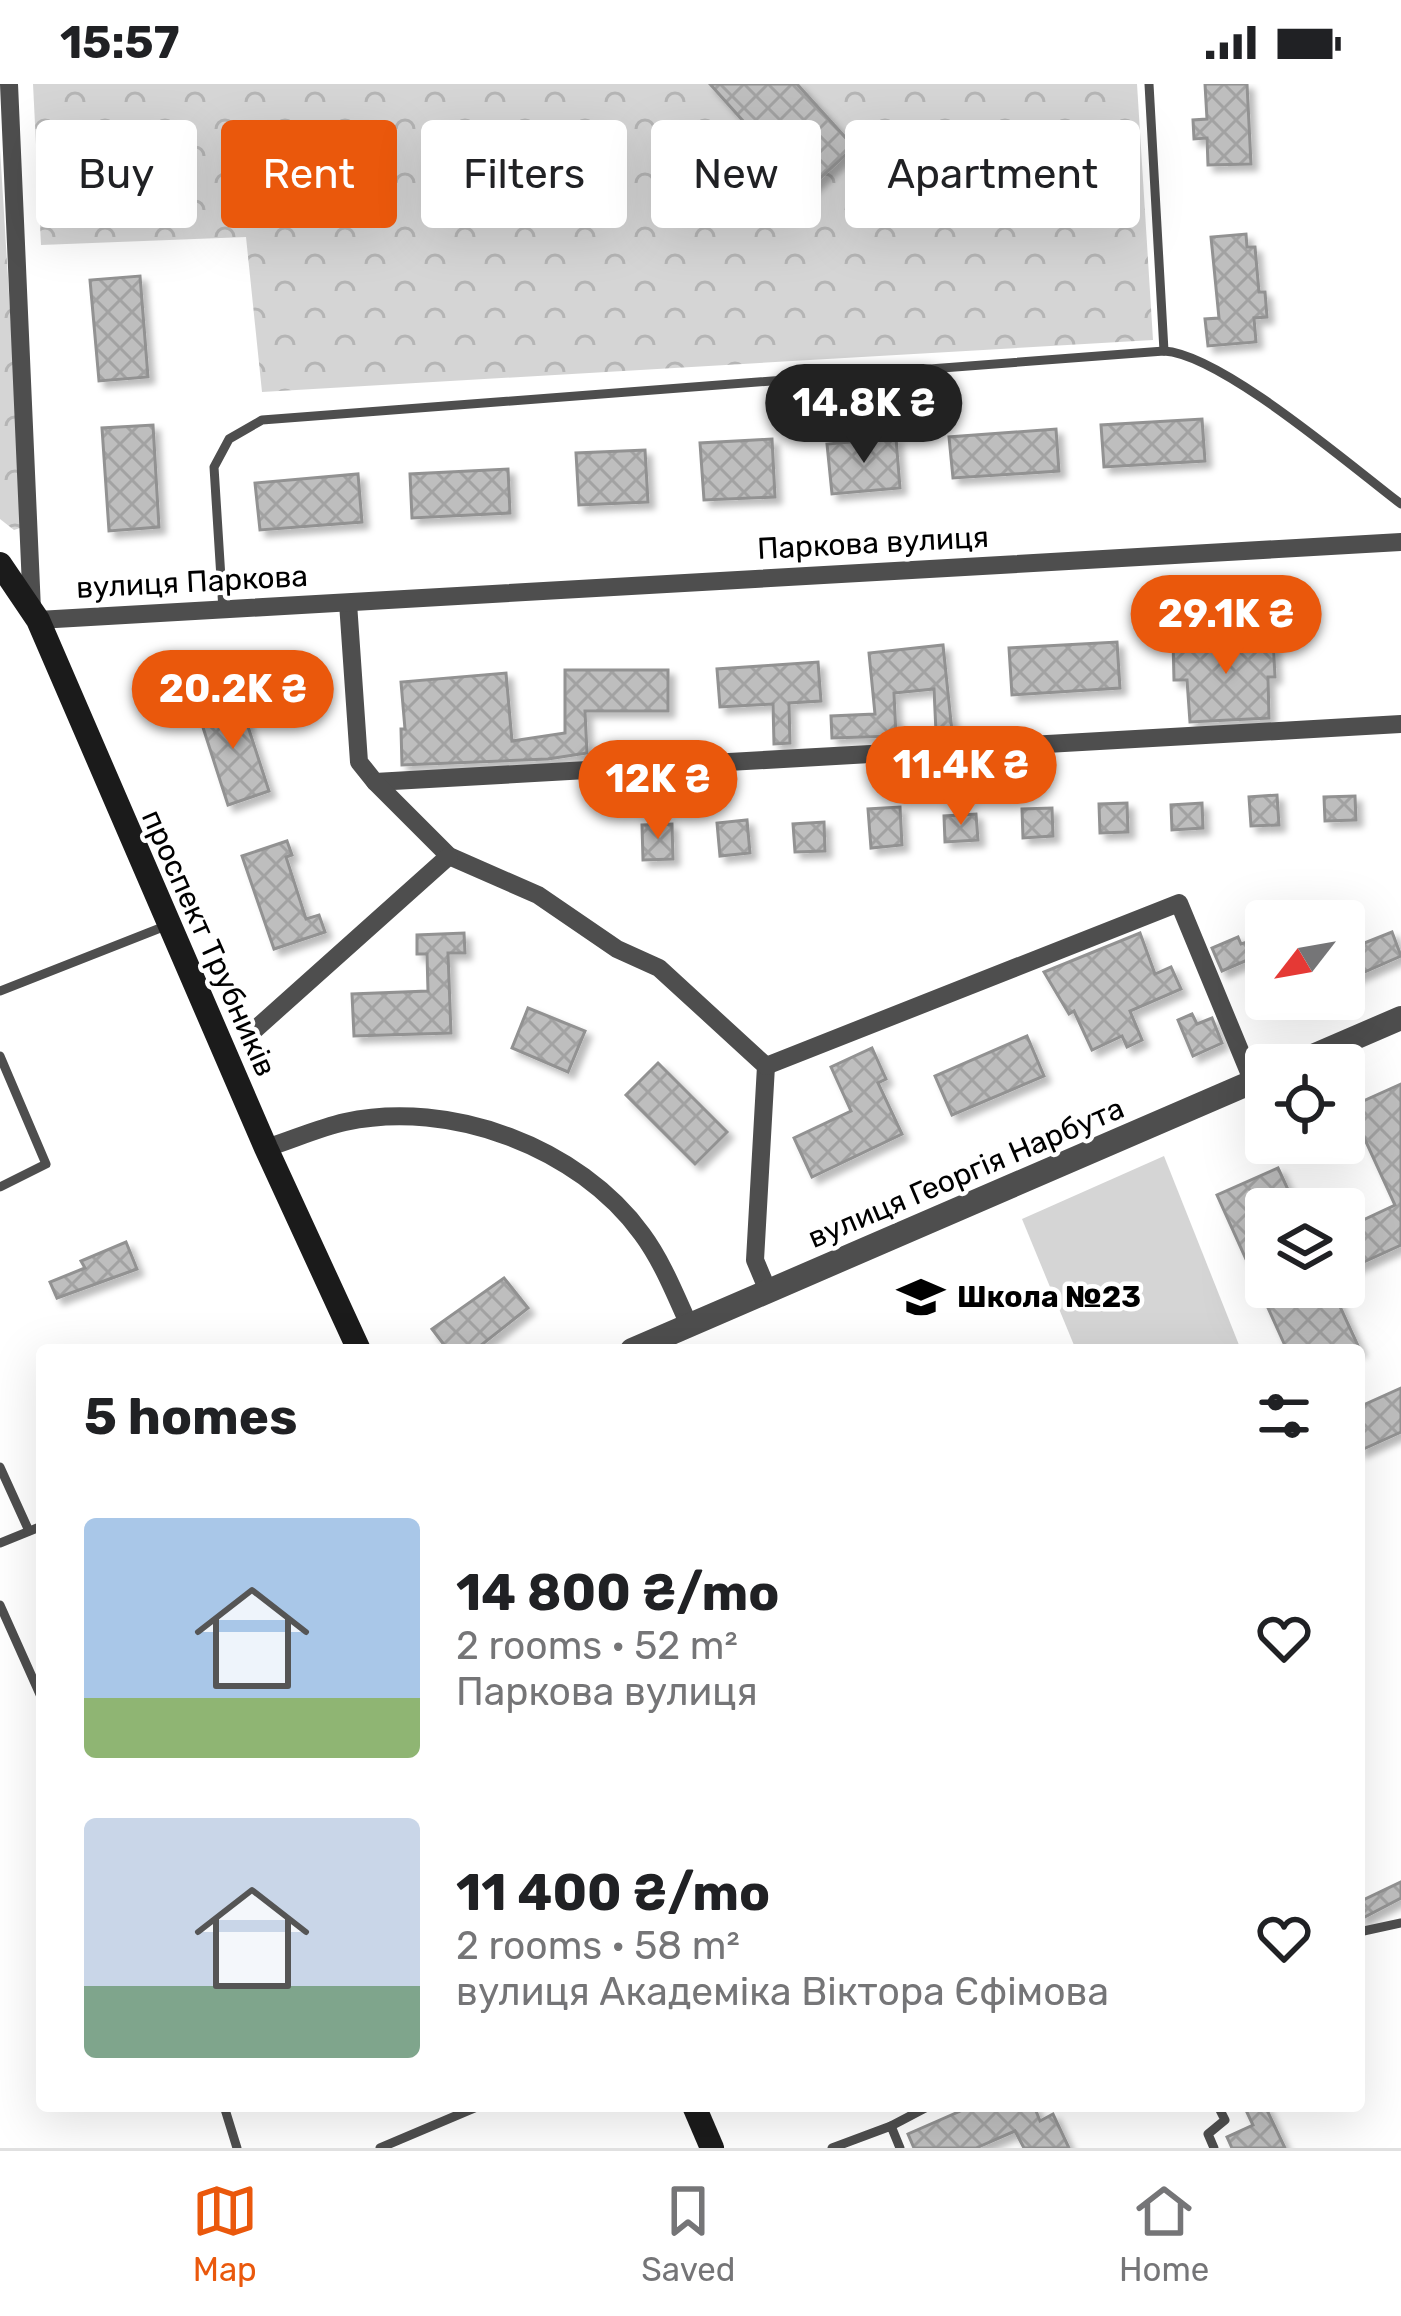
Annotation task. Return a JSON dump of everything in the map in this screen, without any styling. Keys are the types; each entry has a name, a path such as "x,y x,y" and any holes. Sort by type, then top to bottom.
{"main road":[{"name":"проспект Трубників","path":"0,564 35,615 356,1344"},
{"path":"697,2112 712,2148"}],"street":[{"path":"9,84 35,615"},
{"name":"Паркова вулиця","path":"348,603 1401,542"},
{"path":"348,603 358,762 375,782 449,856 538,895 617,949 659,968 766,1066"},
{"name":"вулиця Паркова","path":"35,615 348,603"},
{"path":"375,782 1401,724"},
{"path":"250,1034 449,856"},
{"path":"766,1066 1179,903 1245,1048"},
{"path":"1341,1044 1401,1018"},
{"path":"766,1066 755,1260 768,1291"},
{"name":"вулиця Георгія Нарбута","path":"645,1344 1245,1085"},
{"path":"266,1148 346,1122 416,1117 487,1129 548,1154 598,1187 641,1233 689,1324"}],"lane":[{"path":"1149,84 1164,350"},
{"path":"223,610 214,467 230,439 262,421 1164,350 1187,352 1267,404 1401,504"},
{"path":"0,991 168,925"},
{"path":"0,1056 46,1164 0,1187"},
{"path":"0,1467 29,1532"},
{"path":"0,1543 36,1529"},
{"path":"0,1605 3,1622 36,1687"},
{"path":"1365,1931 1401,1923"},
{"path":"226,2112 236,2148"},
{"path":"380,2148 464,2112"},
{"path":"832,2148 917,2112"},
{"path":"1214,2148 1208,2134 1225,2120 1221,2112"},
{"path":"891,2126 901,2148"}],"green space":[{"path":"33,84 1137,84 1139,120 845,120 845,228 1140,228 1140,132 1153,340 262,392 246,237 41,245 40,228 197,228 197,120 36,120 36,144"},
{"path":"0,149 23,519 14,530 0,519"},
{"path":"1164,1156 1239,1344 1074,1344 1022,1219"}],"building":[{"path":"710,84 797,84 845,137 845,155 821,177 821,120 742,120"},
{"path":"1205,84 1247,84 1251,164 1208,165 1207,138 1194,139 1193,120 1207,119"},
{"path":"1246,234 1247,247 1255,247 1259,292 1265,292 1267,317 1254,318 1256,342 1208,346 1205,319 1219,318 1211,237"},
{"path":"140,276 148,377 99,381 90,280"},
{"path":"1202,419 1205,461 1104,467 1101,425"},
{"path":"153,425 159,527 109,531 102,428"},
{"path":"1056,429 1059,471 953,478 949,437"},
{"path":"896,438 900,488 832,494 827,444"},
{"path":"772,439 775,497 704,500 700,443"},
{"path":"645,450 648,502 579,505 576,453"},
{"path":"508,469 510,513 412,518 410,474"},
{"path":"358,474 362,522 260,530 255,483"},
{"path":"1273,637 1275,677 1268,677 1269,718 1190,722 1187,680 1174,680 1173,640"},
{"path":"1117,642 1120,688 1012,695 1009,648"},
{"path":"943,645 952,731 936,732 934,689 894,693 896,736 832,738 831,716 875,714 869,653"},
{"path":"818,662 821,701 789,703 790,743 774,744 773,704 720,707 717,669"},
{"path":"565,670 668,670 668,711 585,711 587,753 402,765 401,682 506,673 512,741 565,733"},
{"path":"239,699 269,791 228,805 198,712"},
{"path":"1277,795 1279,825 1251,826 1249,797"},
{"path":"1355,796 1356,820 1325,821 1324,797"},
{"path":"1127,803 1128,832 1100,833 1099,804"},
{"path":"1202,803 1203,828 1172,830 1171,805"},
{"path":"900,807 902,845 871,848 868,809"},
{"path":"1052,808 1053,836 1023,838 1022,809"},
{"path":"976,814 978,840 945,842 944,816"},
{"path":"747,820 750,853 720,856 717,823"},
{"path":"824,822 825,851 795,852 793,824"},
{"path":"672,824 673,859 643,860 642,825"},
{"path":"287,841 292,855 286,857 306,919 319,915 325,932 274,949 242,856"},
{"path":"1392,932 1401,956 1365,972 1365,943"},
{"path":"464,933 465,953 448,953 451,1033 354,1036 352,994 428,991 427,954 417,954 417,935"},
{"path":"1140,933 1155,974 1171,967 1181,989 1130,1011 1142,1040 1127,1047 1122,1036 1092,1050 1074,1011 1069,1014 1044,972"},
{"path":"1238,937 1245,943 1245,961 1222,971 1212,948"},
{"path":"528,1008 585,1031 568,1072 512,1048"},
{"path":"1192,1014 1197,1024 1212,1018 1222,1043 1193,1056 1178,1020"},
{"path":"1027,1036 1044,1076 952,1115 935,1076"},
{"path":"872,1048 886,1079 878,1083 902,1134 812,1177 794,1138 851,1111 831,1067"},
{"path":"658,1063 727,1132 695,1164 626,1095"},
{"path":"1401,1084 1401,1245 1365,1261 1365,1219 1395,1205 1365,1140 1365,1100"},
{"path":"1278,1168 1287,1188 1245,1188 1245,1257 1217,1195"},
{"path":"126,1242 137,1269 57,1298 50,1282 85,1268 81,1261"},
{"path":"504,1278 528,1308 483,1344 443,1344 432,1329"},
{"path":"1268,1308 1341,1308 1357,1344 1284,1344"},
{"path":"1401,1388 1401,1432 1365,1448 1365,1404"},
{"path":"1401,1882 1401,1898 1365,1917 1365,1899"},
{"path":"958,2112 1036,2112 1040,2121 1053,2114 1069,2148 1024,2148 1015,2131 976,2148 914,2148 908,2134"},
{"path":"1247,2112 1268,2112 1285,2148 1232,2148 1227,2137 1253,2125"}],"place":[{"name":"Школа №23","path":"921,1297"}]}
